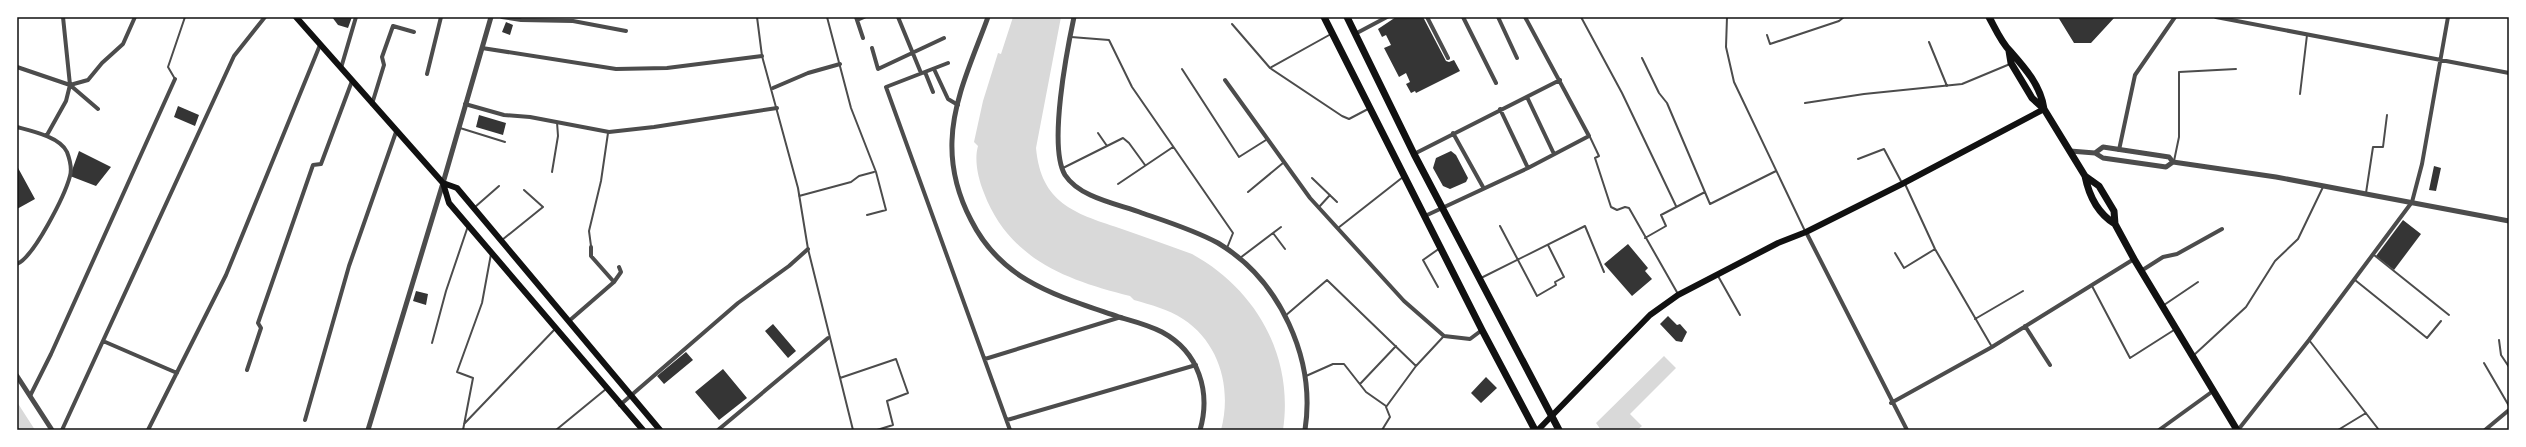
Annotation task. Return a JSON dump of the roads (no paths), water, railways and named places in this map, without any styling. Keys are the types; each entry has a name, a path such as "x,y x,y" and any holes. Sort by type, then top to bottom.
{"main road":[{"path":"296,17 396,132 443,183 449,203 642,430"},
{"path":"1324,17 1482,330 1536,430 1650,315 1678,295 1778,243 1806,232 1904,183 2044,109"},
{"path":"1347,17 1414,154 1559,430"},
{"path":"1989,17 2010,51 2020,60 2042,96 2044,109"},
{"path":"2010,51 2011,63 2032,98 2044,109 2086,176 2099,186 2114,211 2115,224 2141,271 2238,430"},
{"path":"2086,176 2089,194 2105,218 2115,224"},
{"path":"443,183 457,188 660,430"}],"street":[{"path":"47,135 66,101 70,85 63,17"},
{"path":"70,85 88,80 102,63 123,44 135,17"},
{"path":"62,430 234,56 265,17"},
{"path":"341,68 356,17"},
{"path":"427,74 441,17"},
{"path":"368,430 443,183 491,17"},
{"path":"502,17 521,20 574,21 626,31"},
{"path":"863,38 857,18 864,17"},
{"path":"898,17 923,73 934,92"},
{"path":"988,17 958,105 952,140 956,179 967,213 988,247 1008,268 1037,286 1162,332 1182,347 1196,365 1205,396 1200,430"},
{"path":"1074,17 1057,128 1057,152 1062,168 1070,180 1083,191 1188,229 1227,249 1239,259 1266,287 1285,316 1298,348 1305,377 1307,411 1305,430"},
{"path":"1355,34 1387,17"},
{"path":"1426,17 1448,58"},
{"path":"1463,17 1496,83"},
{"path":"1498,17 1517,58"},
{"path":"1425,216 1528,168 1589,136 1525,17"},
{"path":"2119,150 2135,75 2176,17"},
{"path":"2216,17 2440,62 2509,73"},
{"path":"2238,430 2309,340 2412,202 2422,164 2448,17"},
{"path":"372,104 384,65 382,57 393,26 414,32"},
{"path":"872,48 878,69 914,54 944,38"},
{"path":"148,430 226,275 320,45"},
{"path":"482,48 616,69 667,68 762,56"},
{"path":"948,63 886,87 1010,430"},
{"path":"773,88 808,73 840,64"},
{"path":"17,68 70,85 98,109"},
{"path":"934,69 948,99 958,105"},
{"path":"30,396 51,354 175,79"},
{"path":"1225,80 1283,163 1319,207 1404,301 1444,336 1470,339 1482,330"},
{"path":"1414,154 1500,109 1560,80"},
{"path":"247,370 261,328 258,323 313,165 322,164 352,81"},
{"path":"1527,97 1554,154"},
{"path":"465,104 504,115 557,122 609,132 654,127 777,108"},
{"path":"1500,109 1528,168"},
{"path":"17,127 47,135 67,151 71,164 70,176 39,237 23,261 17,264"},
{"path":"305,420 349,266 396,132"},
{"path":"1453,133 1483,188"},
{"path":"2095,153 2103,147 2169,157 2174,162"},
{"path":"2070,151 2095,153 2103,158 2166,166 2174,162 2276,177 2509,221"},
{"path":"2141,271 2163,257 2177,254 2222,229"},
{"path":"1806,232 1906,430"},
{"path":"591,247 592,256 614,282"},
{"path":"620,405 738,303 790,266 808,249"},
{"path":"1892,403 1992,347 2134,258"},
{"path":"569,321 614,282 621,272 620,267"},
{"path":"985,359 1121,317"},
{"path":"2026,326 2050,365"},
{"path":"718,430 828,338"},
{"path":"103,342 177,373"},
{"path":"1007,420 1196,365"},
{"path":"17,376 52,430"},
{"path":"2159,430 2213,391"},
{"path":"2485,430 2509,410"}],"lane":[{"path":"175,79 168,67 185,17"},
{"path":"757,17 762,56 773,88 800,196 808,249 828,338 853,430"},
{"path":"827,17 851,108 874,171 886,210 867,216"},
{"path":"1581,17 1622,93 1676,206"},
{"path":"1727,17 1726,47 1734,82 1806,232"},
{"path":"1767,35 1770,44 1839,21 1844,17"},
{"path":"1232,24 1270,68 1342,116 1349,119 1370,108"},
{"path":"1270,68 1332,33"},
{"path":"2300,94 2307,35"},
{"path":"1071,37 1109,40 1132,87 1233,233 1227,249"},
{"path":"1929,42 1948,86"},
{"path":"1642,58 1659,93 1667,103 1710,204 1776,172"},
{"path":"1804,103 1864,94 1948,86 1980,78 2011,63"},
{"path":"1182,69 1239,157 1266,140"},
{"path":"2174,162 2178,137 2179,72 2236,69"},
{"path":"2366,194 2373,147 2383,147 2388,116"},
{"path":"552,172 558,136 557,122"},
{"path":"459,128 505,142"},
{"path":"591,247 589,231 601,181 609,132"},
{"path":"1098,133 1107,146"},
{"path":"1589,136 1593,140 1599,156 1595,158 1611,207 1617,210 1625,207 1629,208 1678,295"},
{"path":"1062,168 1123,138 1130,143 1145,166"},
{"path":"1118,184 1173,147"},
{"path":"1858,159 1884,149 1904,183 1935,249 1992,347"},
{"path":"1248,192 1283,163"},
{"path":"800,196 851,182 859,176 874,171"},
{"path":"1338,228 1405,176"},
{"path":"1312,178 1337,202"},
{"path":"474,208 498,186"},
{"path":"2193,357 2246,307 2275,261 2298,239 2323,187"},
{"path":"501,241 543,207 524,190"},
{"path":"1645,238 1666,226 1661,215 1706,192"},
{"path":"1319,207 1330,195"},
{"path":"432,343 446,291 468,225"},
{"path":"1500,226 1537,296 1556,286 1555,282 1564,277 1548,245"},
{"path":"1480,279 1586,226 1604,272"},
{"path":"1239,259 1280,228"},
{"path":"1273,233 1286,249"},
{"path":"1438,287 1423,260 1441,247"},
{"path":"1895,253 1904,268 1935,249"},
{"path":"463,430 473,378 457,372 482,304 492,253"},
{"path":"2373,254 2449,315"},
{"path":"1717,275 1740,315"},
{"path":"1285,316 1327,280 1416,366"},
{"path":"2354,280 2427,338 2441,321"},
{"path":"2162,306 2198,282"},
{"path":"2092,285 2130,358 2175,329"},
{"path":"1975,319 2023,291"},
{"path":"464,425 555,329"},
{"path":"1386,406 1416,366 1444,336"},
{"path":"2309,340 2379,430"},
{"path":"2499,340 2501,354 2509,367"},
{"path":"1360,384 1396,346"},
{"path":"840,378 896,359 908,393 887,401 894,425 877,430"},
{"path":"1305,377 1329,365 1340,363 1348,368 1366,392 1386,406 1390,417 1382,430"},
{"path":"2484,363 2509,406"},
{"path":"556,430 606,389"},
{"path":"2338,430 2367,413"}]}
